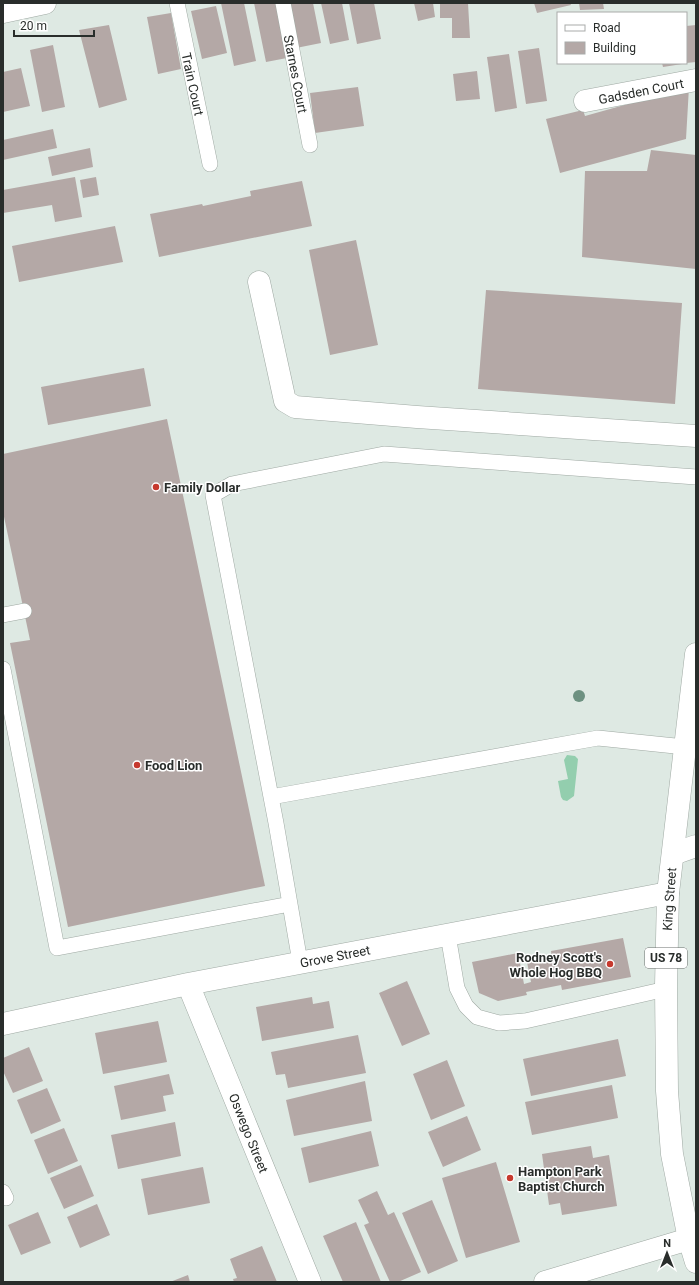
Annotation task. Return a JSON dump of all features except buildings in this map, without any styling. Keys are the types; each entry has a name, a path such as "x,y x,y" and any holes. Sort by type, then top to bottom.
{"street":[{"path":"3,12 45,3"},
{"name":"Gadsden Court","path":"585,101 696,80"},
{"path":"259,282 285,401 295,406 425,417 696,436"},
{"name":"King Street","path":"696,654 668,892 666,990 667,1091 672,1154 689,1239 696,1262"},
{"path":"673,854 696,846"},
{"name":"Grove Street","path":"3,1024 188,984 668,892"},
{"name":"Oswego Street","path":"188,984 310,1282"},
{"path":"545,1282 689,1239"}],"lane":[{"name":"Train Court","path":"177,3 210,164"},
{"name":"Starnes Court","path":"282,3 310,145"},
{"path":"300,962 271,797 213,495 232,484 384,454 696,477"},
{"path":"3,615 24,611"},
{"path":"3,669 57,948 290,904"},
{"path":"271,797 598,738 685,747"},
{"path":"448,935 457,988 466,1006 477,1017 499,1023 525,1021 666,990"}],"green space":[{"path":"567,755 575,756 578,759 574,796 567,801 563,800 561,797 558,781 568,779 564,760"}],"place":[{"name":"Family Dollar","path":"156,487"},
{"name":"Food Lion","path":"137,765"},
{"name":"Rodney Scott's Whole Hog BBQ","path":"610,964"},
{"name":"Hampton Park Baptist Church","path":"510,1178"}]}
